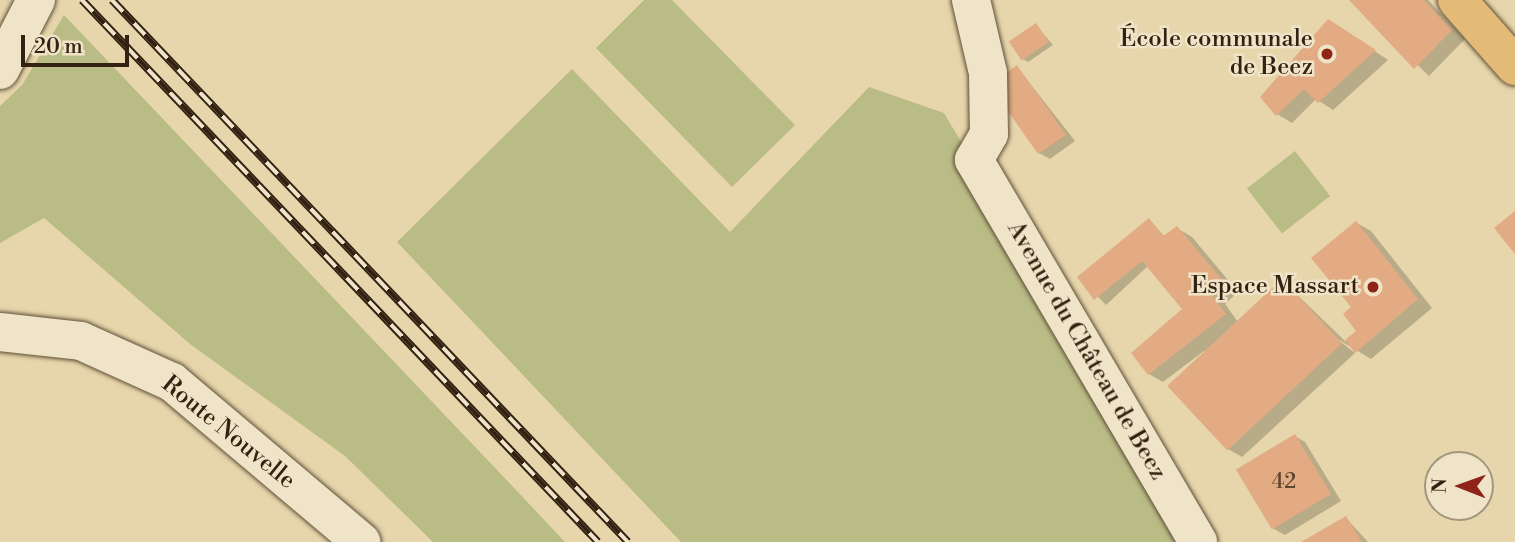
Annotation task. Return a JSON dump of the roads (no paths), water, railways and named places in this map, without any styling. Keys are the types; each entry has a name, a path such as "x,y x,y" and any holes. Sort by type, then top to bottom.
{"main road":[{"path":"1457,0 1515,66"}],"street":[{"name":"Avenue du Château de Beez","path":"971,0 988,73 989,134 974,160 1198,542"},
{"path":"0,70 22,16"},
{"name":"Route Nouvelle","path":"0,332 81,341 172,382 361,542"}],"railway":[{"path":"82,0 598,542"},
{"path":"112,0 628,542"}],"place":[{"name":"École communale de Beez","path":"1327,54"},
{"name":"Espace Massart","path":"1373,287"}]}
